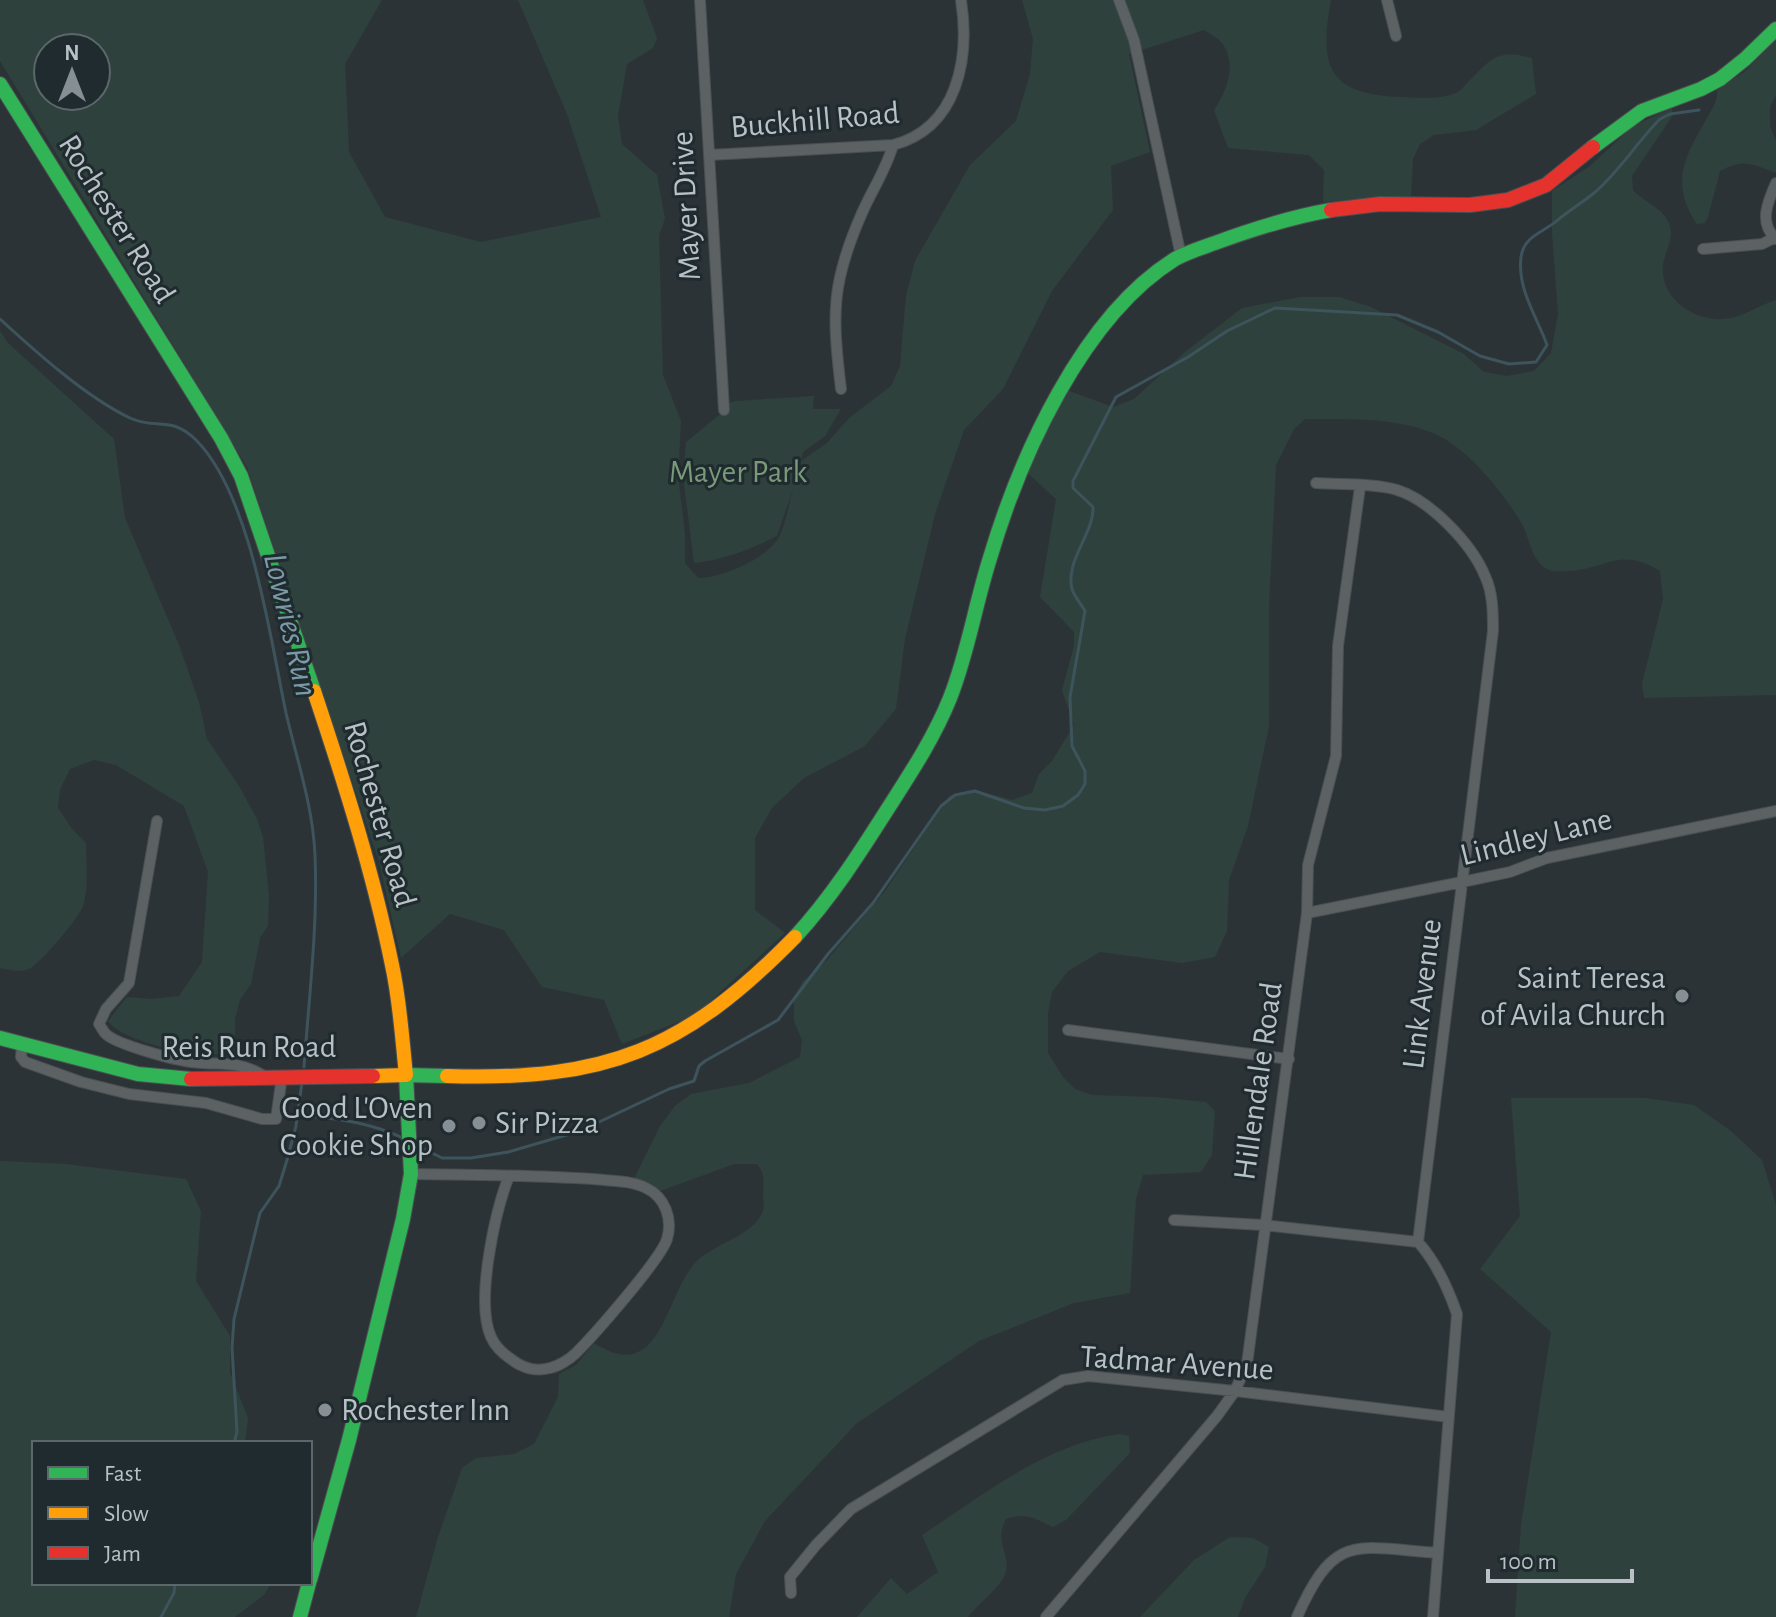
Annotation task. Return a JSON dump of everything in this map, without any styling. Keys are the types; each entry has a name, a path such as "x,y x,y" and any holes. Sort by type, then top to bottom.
{"main road":[{"name":"Reis Run Road","path":"0,1038 138,1074 213,1080 264,1076 532,1077 565,1073 625,1058 672,1038 698,1023 793,939 850,868 941,718 964,654 998,531 1030,452 1064,389 1115,314 1149,281 1181,256 1234,235 1303,214 1385,204 1483,204 1530,193 1573,167 1631,117 1716,82 1740,65 1776,29"},
{"name":"Rochester Road","path":"0,84 221,438 241,476 340,769 376,893 393,968 406,1075 411,1174 396,1251 312,1574"},
{"name":"Rochester Road","path":"307,1617 309,1585"},
{"path":"300,1617 309,1585"}],"street":[{"name":"Mayer Drive","path":"700,0 724,410"},
{"name":"Buckhill Road","path":"709,155 893,145 907,142 930,128 951,98 964,51 961,0"},
{"path":"1119,0 1134,40 1181,256"},
{"path":"1387,0 1396,36"},
{"path":"841,389 833,324 837,285 847,250 893,145"},
{"path":"1703,249 1762,244 1775,238 1767,229 1766,214 1776,183"},
{"name":"Link Avenue","path":"1316,483 1395,489 1421,501 1446,523 1470,551 1485,575 1493,606 1493,631 1418,1242"},
{"name":"Hillendale Road","path":"1046,1617 1217,1416 1235,1391 1247,1364 1263,1225 1289,1059 1307,913 1308,865 1336,756 1338,646 1360,487"},
{"name":"Lindley Lane","path":"1307,913 1510,872 1547,858 1776,811"},
{"path":"157,821 129,983 106,1009 99,1024 107,1035 129,1045 191,1062 235,1063 264,1076"},
{"path":"1068,1030 1289,1059"},
{"path":"22,1044 21,1057 25,1062 53,1073 129,1094 206,1103 262,1119 276,1119 282,1076"},
{"path":"411,1174 509,1176 579,1178 632,1183 655,1193 662,1200 669,1218 667,1240 661,1252 574,1355 550,1368 522,1367 498,1348 488,1328 485,1293 488,1269 509,1176"},
{"path":"1174,1220 1263,1225 1418,1242 1430,1255 1449,1290 1457,1314 1433,1617"},
{"name":"Tadmar Avenue","path":"791,1593 790,1577 851,1509 1063,1380 1088,1376 1449,1417"},
{"path":"1297,1617 1312,1583 1323,1568 1333,1558 1349,1550 1367,1548 1438,1553"}],"green space":[{"name":"Mayer Park","path":"0,0 382,0 345,64 349,152 385,217 481,242 601,217 567,114 518,0 643,0 657,38 653,48 627,64 618,116 622,144 657,175 665,219 659,235 663,375 681,421 678,475 685,563 698,578 719,575 756,559 766,551 780,535 794,486 777,536 737,553 694,563 683,476 686,442 724,411 724,405 735,401 814,396 813,409 841,409 825,436 803,452 801,461 827,443 849,418 891,386 900,366 906,296 915,261 970,165 1016,121 1030,74 1033,39 1022,0 1331,0 1326,43 1334,72 1357,90 1376,95 1428,98 1449,95 1460,91 1497,57 1511,54 1532,58 1536,94 1476,130 1434,135 1420,144 1413,159 1411,196 1323,202 1324,170 1309,155 1228,148 1214,110 1223,95 1230,68 1221,42 1204,30 1129,54 1150,152 1111,166 1113,210 1052,291 1003,389 964,430 935,514 905,639 896,709 865,746 804,778 772,808 755,838 755,910 785,933 694,1016 622,1044 604,1000 542,987 504,930 450,914 401,958 379,862 247,467 0,61"},
{"path":"1776,40 1776,95 1770,107 1770,126 1776,141 1776,173 1748,164 1720,171 1708,217 1705,223 1697,224 1688,209 1682,182 1692,145 1715,104 1717,89 1743,73"},
{"path":"1672,108 1673,115 1632,176 1633,190 1662,213 1671,229 1663,265 1667,288 1681,306 1713,319 1738,316 1776,300 1776,695 1644,698 1642,684 1663,599 1660,571 1624,559 1581,569 1549,570 1535,556 1522,524 1505,498 1471,460 1446,440 1402,424 1353,419 1305,419 1294,429 1276,465 1269,607 1269,726 1248,826 1229,880 1227,931 1215,957 1182,963 1100,952 1068,971 1052,992 1048,1013 1048,1053 1063,1077 1075,1089 1092,1095 1206,1102 1215,1111 1212,1155 1201,1172 1143,1175 1136,1199 1130,1293 1074,1303 979,1341 857,1423 765,1521 736,1574 729,1617 416,1617 438,1537 462,1468 476,1458 514,1454 534,1444 558,1397 559,1374 576,1365 594,1343 616,1354 634,1354 647,1346 658,1332 695,1263 751,1227 763,1211 763,1178 757,1164 734,1164 655,1193 632,1183 660,1126 675,1106 691,1094 749,1083 800,1057 802,1040 794,1021 794,997 803,981 827,960 885,891 949,796 980,792 1012,800 1032,793 1039,774 1052,761 1074,725 1062,690 1074,646 1074,632 1040,597 1056,499 1023,469 1064,389 1113,407 1134,399 1185,352 1242,308 1300,297 1339,297 1371,307 1464,354 1484,372 1507,376 1534,371 1551,353 1558,314 1552,191 1590,166 1633,126"},
{"path":"0,331 8,343 114,439 125,518 179,645 199,702 207,739 239,786 263,837 269,896 268,926 260,938 251,984 240,1000 235,1019 235,1054 197,1054 162,1047 123,1033 108,1021 127,997 152,999 179,996 202,962 208,872 184,806 116,765 94,760 70,769 60,790 58,808 86,843 86,891 80,912 60,939 31,968 20,971 0,968"},
{"path":"1511,1098 1645,1098 1694,1105 1731,1131 1762,1160 1776,1205 1776,1617 1515,1617 1521,1525 1551,1332 1480,1269 1520,1216"},
{"path":"0,1161 66,1164 186,1179 201,1211 196,1281 230,1336 230,1373 248,1418 245,1441 32,1441 32,1585 270,1585 264,1595 235,1617 0,1617"},
{"path":"1120,1434 1129,1436 1130,1453 1066,1520 1053,1527 1025,1516 1006,1519 1001,1534 1007,1567 1005,1574 999,1585 968,1617 857,1617 891,1578 907,1594 938,1572 922,1535 992,1488 1041,1460 1066,1448"},
{"path":"1230,1537 1253,1538 1269,1547 1265,1567 1245,1598 1238,1617 1140,1617 1194,1560"}],"waterway":[{"path":"416,1145 442,1158 471,1158 508,1152 580,1131 669,1089 694,1081 699,1066 705,1061 778,1020 828,954 873,903 941,806 955,795 975,791 1024,808 1045,810 1063,806 1078,795 1085,784 1085,771 1072,746 1070,697 1085,611 1073,592 1071,578 1093,507 1073,488 1073,481 1116,397 1188,357 1227,331 1275,308 1397,315 1438,332 1480,356 1509,364 1536,362 1547,345 1522,280 1521,257 1526,244 1603,185 1660,119 1670,114 1699,110"},
{"name":"Lowries Run","path":"0,319 62,373 113,409 139,421 171,425 187,432 215,464 231,495 256,569 314,837 314,934 304,1067"},
{"name":"Lowries Run","path":"235,1441 237,1432 232,1348 234,1319 260,1213 279,1186 287,1160 296,1126 302,1082"},
{"path":"298,1116 351,1122 403,1138"},
{"name":"Lowries Run","path":"161,1617 174,1593 175,1585"}],"traffic: fast":[{"path":"1593,147 1642,111 1720,79 1776,29"},
{"path":"0,84 221,438 241,476 314,691"},
{"path":"795,937 855,859 937,727 956,681 990,558 1018,477 1059,392 1084,352 1111,316 1142,284 1175,259 1258,228 1331,210"},
{"path":"0,1038 138,1074 191,1079"},
{"path":"312,1573 349,1440 403,1219 411,1174 406,1075 447,1076"},
{"path":"300,1617 308,1585"}],"traffic: slow":[{"path":"314,691 367,861 397,992 406,1075 373,1076"},
{"path":"447,1076 553,1072 597,1064 639,1051 678,1032 716,1008 795,937"}],"traffic: jam":[{"path":"1331,210 1380,204 1470,205 1508,200 1546,185 1593,147"},
{"path":"191,1079 373,1076"}],"place":[{"name":"Saint Teresa of Avila Church","path":"1682,996"},
{"name":"Sir Pizza","path":"479,1123"},
{"name":"Good L'Oven Cookie Shop","path":"449,1126"},
{"name":"Rochester Inn","path":"325,1410"}]}
